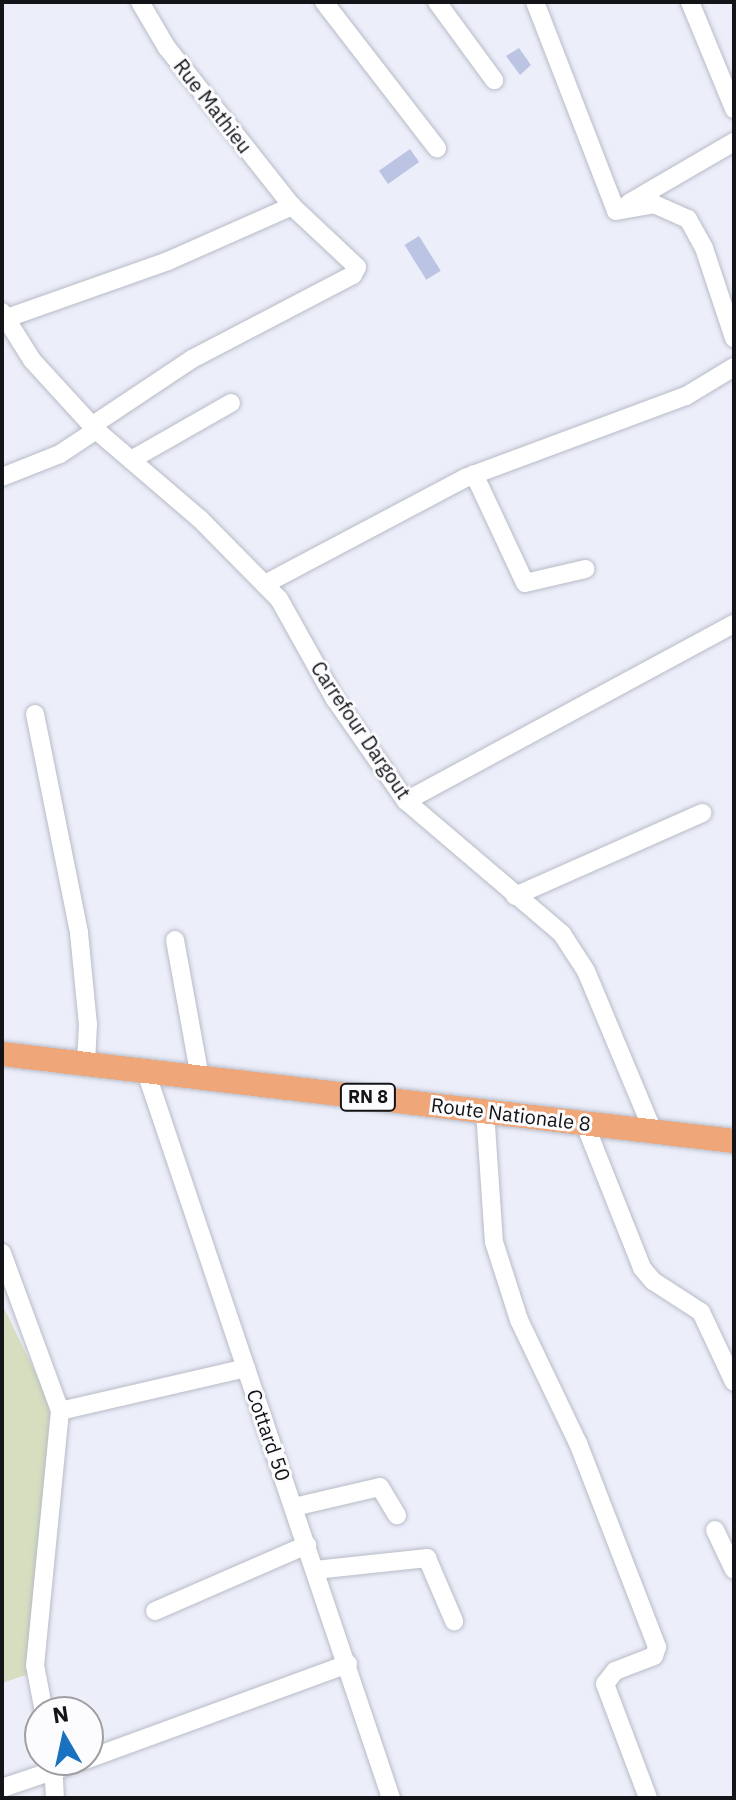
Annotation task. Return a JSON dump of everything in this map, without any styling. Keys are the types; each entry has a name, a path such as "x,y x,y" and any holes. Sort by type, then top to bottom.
{"main road":[{"name":"Route Nationale 8","path":"3,1050 146,1072 734,1141"}],"street":[{"name":"Rue Mathieu","path":"94,428 192,359 353,275 352,258 292,206 167,48 140,2"},
{"path":"324,2 437,148"},
{"path":"437,2 494,80"},
{"path":"535,2 616,211"},
{"path":"690,2 734,109"},
{"path":"616,211 734,142"},
{"path":"616,211 654,204 688,219 704,248 734,338"},
{"path":"4,315 168,261 292,206"},
{"name":"Carrefour Dargout","path":"4,315 32,360 94,428 279,599 335,699 406,801 562,934 586,971 653,1131"},
{"path":"265,584 474,474 686,396 734,367"},
{"path":"131,460 231,403"},
{"path":"2,477 60,454 94,428"},
{"path":"474,474 525,583 585,569"},
{"path":"406,801 734,624"},
{"path":"35,714 79,933 88,1024 86,1064"},
{"path":"515,896 702,813"},
{"path":"175,940 200,1078"},
{"name":"Cottard 50","path":"146,1072 391,1798"},
{"path":"485,1111 492,1230 519,1320 578,1443 657,1647 654,1656 615,1671 605,1684 648,1798"},
{"path":"584,1122 642,1268 653,1281 701,1312 734,1382"},
{"path":"2,1253 60,1411 35,1665 41,1696"},
{"path":"60,1411 246,1368"},
{"path":"294,1507 380,1487 397,1515"},
{"path":"715,1530 734,1570"},
{"path":"155,1611 307,1545"},
{"path":"315,1570 427,1558 454,1621"},
{"path":"104,1753 348,1664"},
{"path":"2,1788 29,1776"},
{"path":"54,1776 55,1798"}],"green space":[{"path":"2,1304 51,1405 29,1674 2,1683"}],"building":[{"path":"519,48 531,65 520,75 506,56"},
{"path":"410,149 419,162 388,184 379,171"},
{"path":"419,236 441,271 426,280 405,245"}]}
